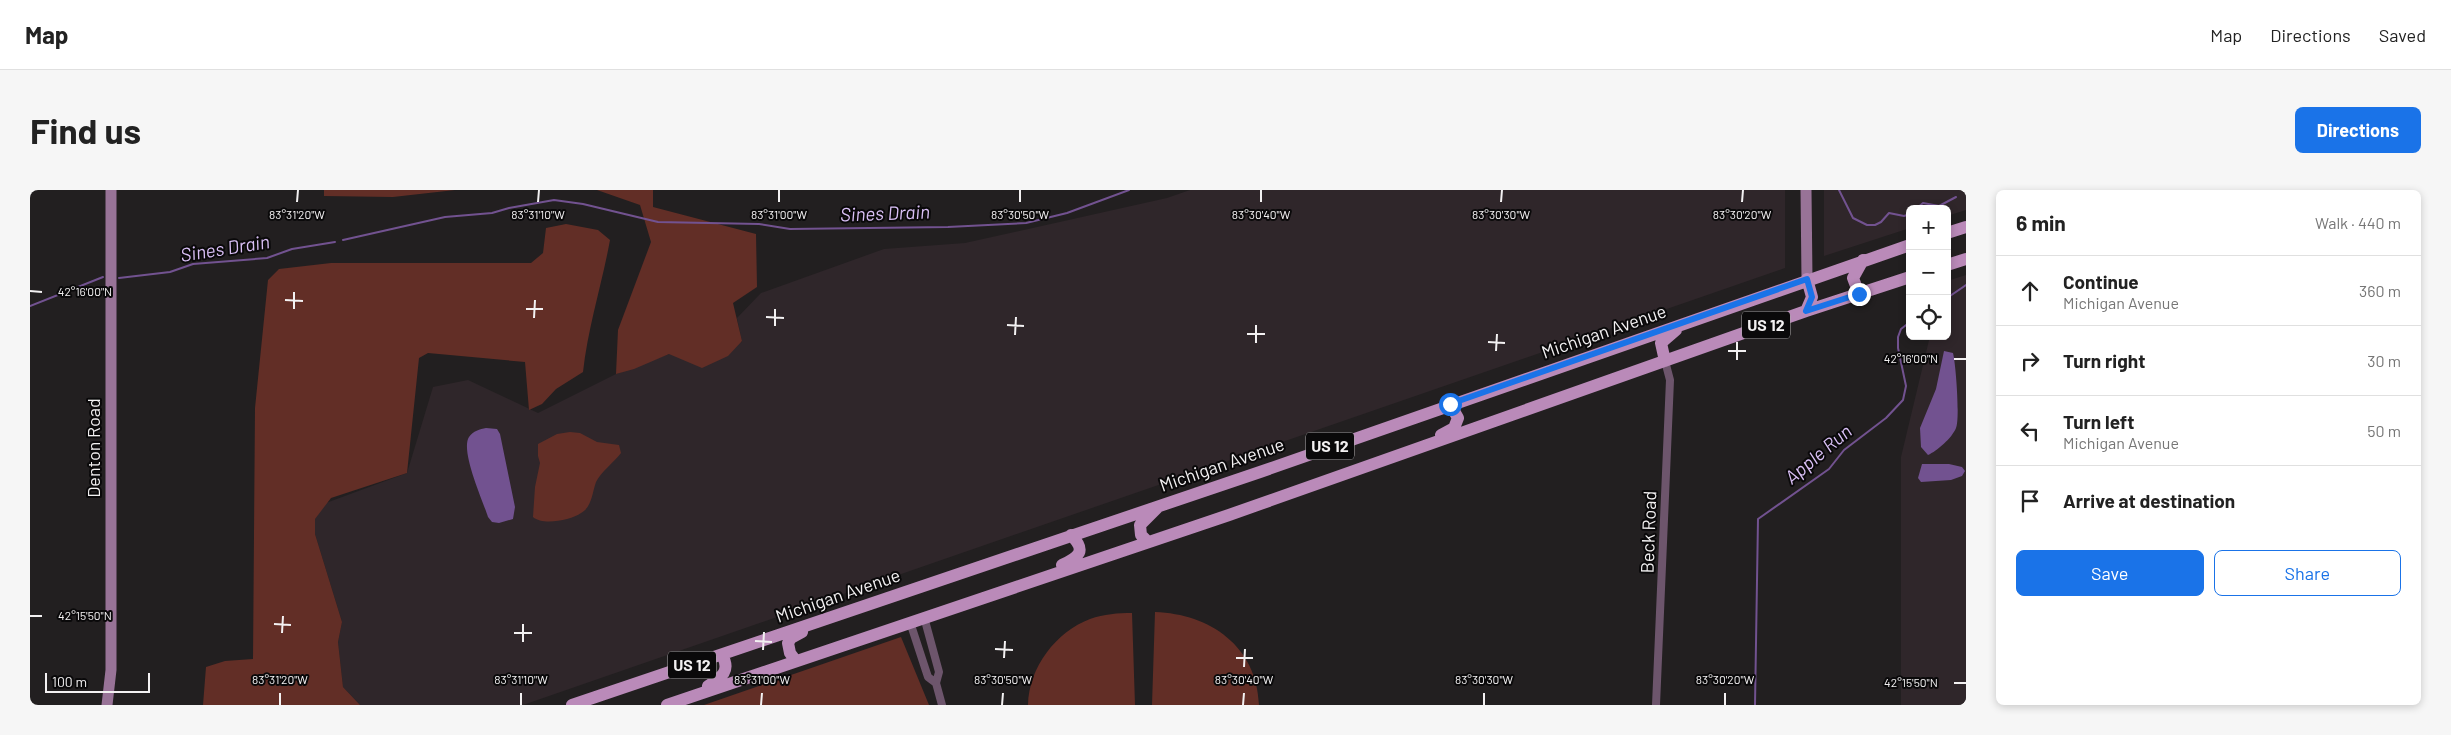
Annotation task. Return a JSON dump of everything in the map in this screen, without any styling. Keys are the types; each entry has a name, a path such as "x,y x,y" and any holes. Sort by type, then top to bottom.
{"main road":[{"path":"1951,232 1966,227"},
{"name":"Michigan Avenue","path":"572,705 1161,505 1906,245"},
{"path":"1951,264 1966,259"},
{"path":"1859,294 1853,278 1863,260"},
{"name":"US 12","path":"667,705 1148,542 1806,311 1906,278"},
{"path":"1806,311 1812,297 1807,279"},
{"path":"1665,361 1661,343 1664,338 1691,320"},
{"path":"1422,447 1454,428 1458,418 1450,404"},
{"path":"1148,542 1141,535 1140,525 1161,505"},
{"path":"1026,582 1076,558 1080,548 1071,535"},
{"path":"796,661 790,653 788,643 791,638 811,624"},
{"path":"689,697 725,674 727,669 722,655"}],"street":[{"name":"Denton Road","path":"107,705 111,670 112,190"},
{"path":"1806,190 1807,279"},
{"name":"Beck Road","path":"1656,705 1670,380 1665,361"},
{"path":"924,617 939,672 936,683 942,705"},
{"path":"910,622 928,677 936,683"}],"shaded area":[{"path":"324,190 455,190 393,197 324,196"},
{"path":"597,190 653,190 653,207 756,234 757,287 733,303 742,341 728,356 702,368 669,354 634,369 616,374 618,330 651,242 640,205"},
{"path":"1190,190 1785,190 1785,268 523,705 360,705 343,687 338,642 342,622 315,534 315,518 326,503 407,473 433,387 468,380 538,413 616,374 669,354 742,342 737,318 761,293 884,249 965,243 1167,198"},
{"path":"1824,190 1966,190 1966,210 1951,215 1951,205 1906,205 1906,229 1824,256"},
{"path":"566,224 598,230 610,240 588,339 583,372 556,389 542,404 529,410 525,362 428,353 419,358 407,473 331,498 315,519 315,534 342,622 338,642 343,687 360,705 203,705 206,667 225,661 253,659 255,408 268,280 279,269 331,263 531,263 543,253 546,228"},
{"path":"1966,275 1966,705 1901,705 1901,457 1929,340 1951,340 1951,280"},
{"path":"1944,351 1953,353 1957,392 1957,423 1954,432 1948,440 1928,455 1921,447 1920,428 1936,389"},
{"path":"486,428 497,429 500,434 515,507 513,519 499,523 492,522 488,517 467,453 469,437 475,432"},
{"path":"580,433 597,442 619,445 621,453 598,478 590,503 585,510 576,516 564,520 550,522 538,520 533,517 535,487 540,463 538,444 557,434"},
{"path":"1922,464 1949,464 1962,467 1965,471 1962,476 1951,480 1921,482 1918,478"},
{"path":"1155,612 1175,614 1194,619 1212,627 1227,637 1240,650 1250,666 1256,684 1259,705 1152,705"},
{"path":"1132,613 1135,705 1028,705 1033,677 1039,665 1056,642 1066,633 1095,617"},
{"path":"901,637 929,705 704,705"}],"waterway":[{"name":"Sines Drain","path":"343,240 445,217 492,213 554,200 583,204 658,222 759,224 790,229 948,227 1026,223 1067,213 1129,190"},
{"name":"Sines Drain","path":"1839,190 1853,218 1867,225 1875,225 1881,222 1889,213 1906,215"},
{"name":"Sines Drain","path":"1941,205 1956,197"},
{"name":"Sines Drain","path":"1921,205 1923,203 1934,205"},
{"name":"Sines Drain","path":"119,278 170,272 193,264 267,258 292,249 335,242"},
{"name":"Sines Drain","path":"30,306 103,277"},
{"name":"Apple Run","path":"1951,295 1966,285"},
{"name":"Apple Run","path":"1755,705 1758,519 1829,469 1844,450 1886,418 1903,400 1906,386 1898,348 1898,337 1901,329 1906,325"}],"route":[{"path":"1450,404 1807,279 1812,297 1806,311 1859,294"}]}
